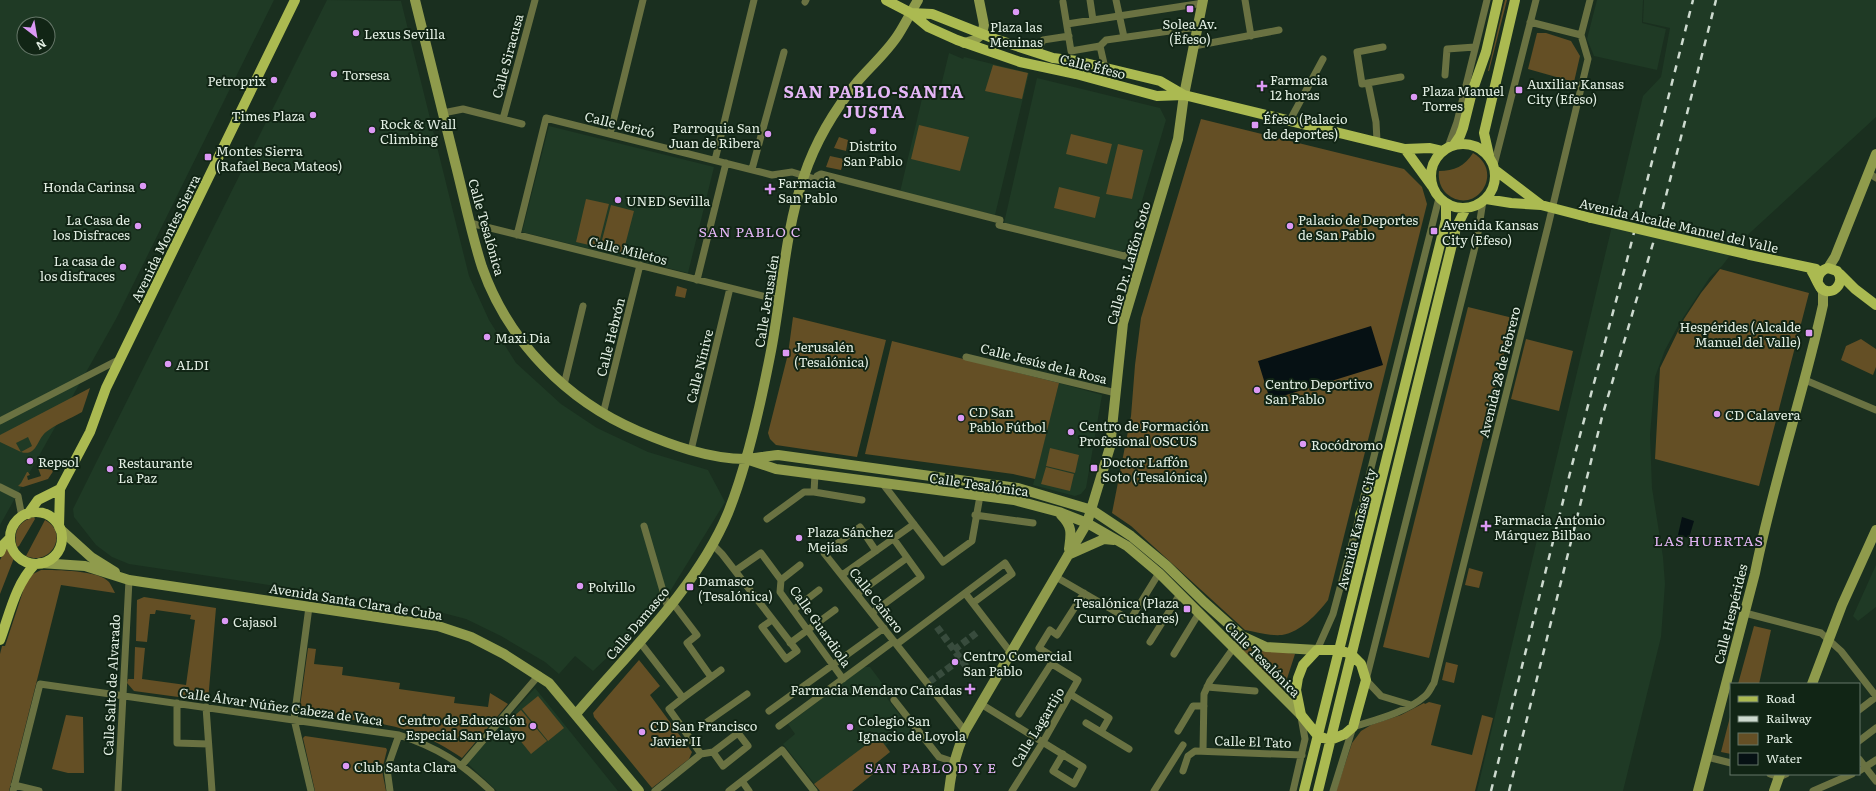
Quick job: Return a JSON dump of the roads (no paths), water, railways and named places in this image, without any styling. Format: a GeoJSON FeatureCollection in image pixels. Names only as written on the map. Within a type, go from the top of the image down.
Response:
{"type":"FeatureCollection","features":[{"type":"Feature","properties":{"kind":"main road","name":"Avenida Montes Sierra"},"geometry":{"type":"LineString","coordinates":[[59,528],[60,489],[90,432],[106,388],[295,0]]}},
{"type":"Feature","properties":{"kind":"main road"},"geometry":{"type":"LineString","coordinates":[[886,0],[911,12]]}},
{"type":"Feature","properties":{"kind":"main road"},"geometry":{"type":"LineString","coordinates":[[1432,186],[1431,175],[1433,164],[1460,136],[1463,128],[1472,92],[1486,52],[1498,0]]}},
{"type":"Feature","properties":{"kind":"main road"},"geometry":{"type":"LineString","coordinates":[[1488,155],[1484,133],[1515,0]]}},
{"type":"Feature","properties":{"kind":"main road","name":"Calle Éfeso"},"geometry":{"type":"LineString","coordinates":[[911,12],[932,14],[982,34],[1053,58],[1077,61],[1160,81],[1184,95],[1289,122],[1377,141],[1405,149],[1448,147]]}},
{"type":"Feature","properties":{"kind":"main road","name":"Calle Éfeso"},"geometry":{"type":"LineString","coordinates":[[911,12],[928,27],[964,43],[1020,62],[1076,74],[1157,96],[1184,95]]}},
{"type":"Feature","properties":{"kind":"main road"},"geometry":{"type":"LineString","coordinates":[[1405,149],[1442,200],[1455,207],[1466,208],[1475,206],[1485,200],[1494,186],[1495,167],[1488,155],[1478,146],[1470,144],[1448,147]]}},
{"type":"Feature","properties":{"kind":"main road","name":"Avenida Alcalde Manuel del Valle"},"geometry":{"type":"LineString","coordinates":[[1495,167],[1541,204]]}},
{"type":"Feature","properties":{"kind":"main road","name":"Avenida Kansas City"},"geometry":{"type":"LineString","coordinates":[[1304,791],[1446,220],[1442,200]]}},
{"type":"Feature","properties":{"kind":"main road","name":"Avenida Alcalde Manuel del Valle"},"geometry":{"type":"LineString","coordinates":[[1485,200],[1541,204],[1591,218],[1811,270],[1832,270]]}},
{"type":"Feature","properties":{"kind":"main road","name":"Avenida Kansas City"},"geometry":{"type":"LineString","coordinates":[[1318,791],[1456,228],[1466,208]]}},
{"type":"Feature","properties":{"kind":"main road"},"geometry":{"type":"LineString","coordinates":[[1811,270],[1819,285],[1827,291],[1836,289],[1855,289]]}},
{"type":"Feature","properties":{"kind":"main road"},"geometry":{"type":"LineString","coordinates":[[1819,285],[1819,275],[1832,270]]}},
{"type":"Feature","properties":{"kind":"main road"},"geometry":{"type":"LineString","coordinates":[[1832,270],[1876,305]]}},
{"type":"Feature","properties":{"kind":"main road"},"geometry":{"type":"LineString","coordinates":[[1832,270],[1841,281],[1836,289]]}},
{"type":"Feature","properties":{"kind":"main road"},"geometry":{"type":"LineString","coordinates":[[1360,515],[1386,460]]}},
{"type":"Feature","properties":{"kind":"main road"},"geometry":{"type":"LineString","coordinates":[[0,552],[3,545],[10,538],[14,524],[25,515],[38,500],[60,489]]}},
{"type":"Feature","properties":{"kind":"main road"},"geometry":{"type":"LineString","coordinates":[[0,640],[19,586],[25,574],[38,564],[52,558],[60,548],[61,535],[55,521],[44,514],[25,515]]}},
{"type":"Feature","properties":{"kind":"main road"},"geometry":{"type":"LineString","coordinates":[[10,538],[14,552],[19,558],[38,564]]}},
{"type":"Feature","properties":{"kind":"main road"},"geometry":{"type":"LineString","coordinates":[[1316,650],[1339,650],[1351,654],[1361,664],[1366,680],[1353,727],[1345,734],[1330,740],[1318,736],[1301,715],[1296,690],[1298,678],[1303,665],[1316,650]]}},
{"type":"Feature","properties":{"kind":"street","name":"Calle Tesalónica"},"geometry":{"type":"LineString","coordinates":[[415,0],[470,223],[482,267],[493,294],[508,321],[525,346],[564,385],[603,414],[648,436],[713,456],[746,458],[778,455],[1018,488],[1092,510],[1131,536],[1166,565],[1242,636],[1266,646],[1316,650]]}},
{"type":"Feature","properties":{"kind":"street","name":"Calle Siracusa"},"geometry":{"type":"LineString","coordinates":[[503,119],[535,0]]}},
{"type":"Feature","properties":{"kind":"street"},"geometry":{"type":"LineString","coordinates":[[610,134],[643,0]]}},
{"type":"Feature","properties":{"kind":"street"},"geometry":{"type":"LineString","coordinates":[[715,160],[754,0]]}},
{"type":"Feature","properties":{"kind":"street","name":"Calle Jerusalén"},"geometry":{"type":"LineString","coordinates":[[712,544],[728,513],[746,458],[764,385],[793,216],[804,176],[833,117],[856,84],[897,36],[918,0]]}},
{"type":"Feature","properties":{"kind":"street"},"geometry":{"type":"LineString","coordinates":[[964,43],[975,40],[982,34],[984,24],[979,0]]}},
{"type":"Feature","properties":{"kind":"street"},"geometry":{"type":"LineString","coordinates":[[1090,0],[1093,20]]}},
{"type":"Feature","properties":{"kind":"street"},"geometry":{"type":"LineString","coordinates":[[1116,0],[1124,38]]}},
{"type":"Feature","properties":{"kind":"street"},"geometry":{"type":"LineString","coordinates":[[1245,0],[1251,36]]}},
{"type":"Feature","properties":{"kind":"street"},"geometry":{"type":"LineString","coordinates":[[1448,147],[1457,122],[1487,0]]}},
{"type":"Feature","properties":{"kind":"street"},"geometry":{"type":"LineString","coordinates":[[1495,167],[1536,0]]}},
{"type":"Feature","properties":{"kind":"street"},"geometry":{"type":"LineString","coordinates":[[1530,22],[1581,35],[1590,0]]}},
{"type":"Feature","properties":{"kind":"street"},"geometry":{"type":"LineString","coordinates":[[1067,24],[1203,1]]}},
{"type":"Feature","properties":{"kind":"street","name":"Calle Dr. Laffón Soto"},"geometry":{"type":"LineString","coordinates":[[949,791],[954,762],[965,731],[1056,577],[1087,523],[1092,510],[1110,447],[1123,323],[1178,139],[1184,95],[1203,1]]}},
{"type":"Feature","properties":{"kind":"street"},"geometry":{"type":"LineString","coordinates":[[1063,2],[1071,51],[1100,46],[1106,40],[1198,27]]}},
{"type":"Feature","properties":{"kind":"street"},"geometry":{"type":"LineString","coordinates":[[1194,46],[1279,30]]}},
{"type":"Feature","properties":{"kind":"street","name":"Avenida 28 de Febrero"},"geometry":{"type":"LineString","coordinates":[[1353,727],[1383,718],[1411,705],[1426,696],[1434,683],[1553,208],[1588,59],[1581,35]]}},
{"type":"Feature","properties":{"kind":"street"},"geometry":{"type":"LineString","coordinates":[[1037,53],[1043,40],[1069,36]]}},
{"type":"Feature","properties":{"kind":"street"},"geometry":{"type":"LineString","coordinates":[[1100,46],[1105,68]]}},
{"type":"Feature","properties":{"kind":"street"},"geometry":{"type":"LineString","coordinates":[[1383,47],[1357,52],[1362,84],[1401,77]]}},
{"type":"Feature","properties":{"kind":"street"},"geometry":{"type":"LineString","coordinates":[[1445,75],[1447,49],[1475,47]]}},
{"type":"Feature","properties":{"kind":"street"},"geometry":{"type":"LineString","coordinates":[[752,169],[784,52]]}},
{"type":"Feature","properties":{"kind":"street"},"geometry":{"type":"LineString","coordinates":[[1289,122],[1323,59]]}},
{"type":"Feature","properties":{"kind":"street"},"geometry":{"type":"LineString","coordinates":[[1368,83],[1376,122],[1377,141]]}},
{"type":"Feature","properties":{"kind":"street"},"geometry":{"type":"LineString","coordinates":[[443,113],[463,109],[522,124]]}},
{"type":"Feature","properties":{"kind":"street","name":"Calle Jericó"},"geometry":{"type":"LineString","coordinates":[[517,235],[546,118],[772,175],[792,172],[816,179],[817,176],[821,174],[1000,220],[999,225],[1124,256],[1134,252],[1143,254]]}},
{"type":"Feature","properties":{"kind":"street"},"geometry":{"type":"LineString","coordinates":[[1832,270],[1835,257],[1872,175],[1876,154]]}},
{"type":"Feature","properties":{"kind":"street"},"geometry":{"type":"LineString","coordinates":[[697,280],[726,163]]}},
{"type":"Feature","properties":{"kind":"street","name":"Avenida Kansas City"},"geometry":{"type":"LineString","coordinates":[[1316,650],[1333,614],[1442,200]]}},
{"type":"Feature","properties":{"kind":"street"},"geometry":{"type":"LineString","coordinates":[[1411,705],[1381,696],[1366,680],[1477,239],[1485,200]]}},
{"type":"Feature","properties":{"kind":"street","name":"Calle Miletos"},"geometry":{"type":"LineString","coordinates":[[470,223],[779,300]]}},
{"type":"Feature","properties":{"kind":"street","name":"Calle Hebrón"},"geometry":{"type":"LineString","coordinates":[[603,414],[640,265]]}},
{"type":"Feature","properties":{"kind":"street","name":"Calle Hespérides"},"geometry":{"type":"LineString","coordinates":[[1698,791],[1745,614],[1762,537],[1806,380],[1823,305],[1823,292],[1819,285]]}},
{"type":"Feature","properties":{"kind":"street","name":"Calle Nínive"},"geometry":{"type":"LineString","coordinates":[[691,450],[730,288]]}},
{"type":"Feature","properties":{"kind":"street","name":"Calle Hespérides"},"geometry":{"type":"LineString","coordinates":[[1823,305],[1836,289]]}},
{"type":"Feature","properties":{"kind":"street"},"geometry":{"type":"LineString","coordinates":[[564,385],[584,306]]}},
{"type":"Feature","properties":{"kind":"street","name":"Calle Jesús de la Rosa"},"geometry":{"type":"LineString","coordinates":[[966,357],[1116,393]]}},
{"type":"Feature","properties":{"kind":"street"},"geometry":{"type":"LineString","coordinates":[[0,421],[120,359]]}},
{"type":"Feature","properties":{"kind":"street"},"geometry":{"type":"LineString","coordinates":[[1806,380],[1876,410]]}},
{"type":"Feature","properties":{"kind":"street","name":"Calle Tesalónica"},"geometry":{"type":"LineString","coordinates":[[746,458],[776,469],[1014,500],[1059,512],[1087,523],[1127,546],[1159,573],[1301,715]]}},
{"type":"Feature","properties":{"kind":"street"},"geometry":{"type":"LineString","coordinates":[[814,492],[815,474]]}},
{"type":"Feature","properties":{"kind":"street"},"geometry":{"type":"LineString","coordinates":[[883,484],[944,562],[972,541],[975,515],[980,496]]}},
{"type":"Feature","properties":{"kind":"street"},"geometry":{"type":"LineString","coordinates":[[0,487],[18,496],[25,515]]}},
{"type":"Feature","properties":{"kind":"street"},"geometry":{"type":"LineString","coordinates":[[767,519],[804,492],[814,492],[862,500]]}},
{"type":"Feature","properties":{"kind":"street"},"geometry":{"type":"LineString","coordinates":[[1059,512],[1069,523],[1071,536],[1068,555]]}},
{"type":"Feature","properties":{"kind":"street"},"geometry":{"type":"LineString","coordinates":[[975,515],[1033,523]]}},
{"type":"Feature","properties":{"kind":"street"},"geometry":{"type":"LineString","coordinates":[[842,575],[914,524]]}},
{"type":"Feature","properties":{"kind":"street"},"geometry":{"type":"LineString","coordinates":[[644,526],[670,605],[697,636],[687,644],[711,677]]}},
{"type":"Feature","properties":{"kind":"street","name":"Calle Cañero"},"geometry":{"type":"LineString","coordinates":[[876,551],[860,527],[824,553],[965,731]]}},
{"type":"Feature","properties":{"kind":"street","name":"Avenida Santa Clara de Cuba"},"geometry":{"type":"LineString","coordinates":[[59,528],[91,557],[129,580]]}},
{"type":"Feature","properties":{"kind":"street"},"geometry":{"type":"LineString","coordinates":[[1812,683],[1842,605],[1876,530]]}},
{"type":"Feature","properties":{"kind":"street"},"geometry":{"type":"LineString","coordinates":[[872,613],[921,577],[893,538]]}},
{"type":"Feature","properties":{"kind":"street"},"geometry":{"type":"LineString","coordinates":[[1068,555],[1104,538],[1116,540]]}},
{"type":"Feature","properties":{"kind":"street"},"geometry":{"type":"LineString","coordinates":[[712,544],[735,571],[797,651],[786,659],[762,627],[772,620]]}},
{"type":"Feature","properties":{"kind":"street","name":"Calle Damasco"},"geometry":{"type":"LineString","coordinates":[[576,714],[670,605],[712,544]]}},
{"type":"Feature","properties":{"kind":"street","name":"Calle Guardiola"},"geometry":{"type":"LineString","coordinates":[[735,571],[761,553],[781,580],[780,592],[843,679]]}},
{"type":"Feature","properties":{"kind":"street"},"geometry":{"type":"LineString","coordinates":[[857,594],[907,558]]}},
{"type":"Feature","properties":{"kind":"street"},"geometry":{"type":"LineString","coordinates":[[779,726],[843,679],[965,594],[1005,563],[1012,574],[973,603]]}},
{"type":"Feature","properties":{"kind":"street","name":"Avenida Santa Clara de Cuba"},"geometry":{"type":"LineString","coordinates":[[38,564],[85,566],[129,580],[438,626],[471,637],[539,675],[553,688],[576,714],[639,791]]}},
{"type":"Feature","properties":{"kind":"street"},"geometry":{"type":"LineString","coordinates":[[781,580],[800,565]]}},
{"type":"Feature","properties":{"kind":"street"},"geometry":{"type":"LineString","coordinates":[[1056,577],[1130,620],[1159,573],[1166,565]]}},
{"type":"Feature","properties":{"kind":"street","name":"Calle Salto de Alvarado"},"geometry":{"type":"LineString","coordinates":[[118,791],[129,580]]}},
{"type":"Feature","properties":{"kind":"street"},"geometry":{"type":"LineString","coordinates":[[793,610],[819,590]]}},
{"type":"Feature","properties":{"kind":"street"},"geometry":{"type":"LineString","coordinates":[[1019,714],[1055,658],[1039,648],[1050,630],[1057,635],[1084,593]]}},
{"type":"Feature","properties":{"kind":"street"},"geometry":{"type":"LineString","coordinates":[[965,594],[1011,653]]}},
{"type":"Feature","properties":{"kind":"street"},"geometry":{"type":"LineString","coordinates":[[1150,642],[1180,594]]}},
{"type":"Feature","properties":{"kind":"street"},"geometry":{"type":"LineString","coordinates":[[309,607],[294,719],[311,791]]}},
{"type":"Feature","properties":{"kind":"street"},"geometry":{"type":"LineString","coordinates":[[790,643],[835,610]]}},
{"type":"Feature","properties":{"kind":"street"},"geometry":{"type":"LineString","coordinates":[[1174,654],[1199,613]]}},
{"type":"Feature","properties":{"kind":"street"},"geometry":{"type":"LineString","coordinates":[[1745,614],[1821,633],[1829,638],[1841,651],[1876,697],[1860,709]]}},
{"type":"Feature","properties":{"kind":"street"},"geometry":{"type":"LineString","coordinates":[[769,711],[884,628]]}},
{"type":"Feature","properties":{"kind":"street","name":"Calle El Tato"},"geometry":{"type":"LineString","coordinates":[[1203,751],[1204,694],[1233,647],[1242,636]]}},
{"type":"Feature","properties":{"kind":"street"},"geometry":{"type":"LineString","coordinates":[[639,641],[683,698]]}},
{"type":"Feature","properties":{"kind":"street","name":"Calle Lagartijo"},"geometry":{"type":"LineString","coordinates":[[1012,791],[1043,742],[1078,680],[1052,664]]}},
{"type":"Feature","properties":{"kind":"street"},"geometry":{"type":"LineString","coordinates":[[702,754],[669,708],[721,670]]}},
{"type":"Feature","properties":{"kind":"street"},"geometry":{"type":"LineString","coordinates":[[462,765],[539,675]]}},
{"type":"Feature","properties":{"kind":"street","name":"Calle Álvar Núñez Cabeza de Vaca"},"geometry":{"type":"LineString","coordinates":[[14,788],[40,684],[399,735],[423,743],[462,765],[491,791]]}},
{"type":"Feature","properties":{"kind":"street"},"geometry":{"type":"LineString","coordinates":[[1207,687],[1255,691]]}},
{"type":"Feature","properties":{"kind":"street"},"geometry":{"type":"LineString","coordinates":[[708,722],[746,694]]}},
{"type":"Feature","properties":{"kind":"street"},"geometry":{"type":"LineString","coordinates":[[1070,694],[1108,718],[1101,732]]}},
{"type":"Feature","properties":{"kind":"street"},"geometry":{"type":"LineString","coordinates":[[894,700],[939,757],[954,762]]}},
{"type":"Feature","properties":{"kind":"street"},"geometry":{"type":"LineString","coordinates":[[177,703],[177,743],[208,744]]}},
{"type":"Feature","properties":{"kind":"street"},"geometry":{"type":"LineString","coordinates":[[981,704],[1063,754],[1084,767],[1074,784],[1053,771],[1063,754]]}},
{"type":"Feature","properties":{"kind":"street"},"geometry":{"type":"LineString","coordinates":[[1178,731],[1194,706],[1204,706]]}},
{"type":"Feature","properties":{"kind":"street"},"geometry":{"type":"LineString","coordinates":[[206,707],[212,791]]}},
{"type":"Feature","properties":{"kind":"street"},"geometry":{"type":"LineString","coordinates":[[1293,791],[1305,739],[1301,715]]}},
{"type":"Feature","properties":{"kind":"street"},"geometry":{"type":"LineString","coordinates":[[1086,723],[1129,749]]}},
{"type":"Feature","properties":{"kind":"street"},"geometry":{"type":"LineString","coordinates":[[1334,791],[1353,727]]}},
{"type":"Feature","properties":{"kind":"street"},"geometry":{"type":"LineString","coordinates":[[1860,740],[1876,728]]}},
{"type":"Feature","properties":{"kind":"street"},"geometry":{"type":"LineString","coordinates":[[654,791],[702,754],[713,752],[738,732],[748,746],[724,766],[713,752]]}},
{"type":"Feature","properties":{"kind":"street"},"geometry":{"type":"LineString","coordinates":[[390,791],[387,770],[399,735]]}},
{"type":"Feature","properties":{"kind":"street"},"geometry":{"type":"LineString","coordinates":[[1154,791],[1182,745]]}},
{"type":"Feature","properties":{"kind":"street"},"geometry":{"type":"LineString","coordinates":[[729,791],[782,750],[814,791]]}},
{"type":"Feature","properties":{"kind":"street","name":"Calle El Tato"},"geometry":{"type":"LineString","coordinates":[[1183,771],[1188,756],[1195,751],[1302,755]]}},
{"type":"Feature","properties":{"kind":"street"},"geometry":{"type":"LineString","coordinates":[[1707,757],[1730,763]]}},
{"type":"Feature","properties":{"kind":"street"},"geometry":{"type":"LineString","coordinates":[[1876,760],[1862,769],[1876,782]]}},
{"type":"Feature","properties":{"kind":"street"},"geometry":{"type":"LineString","coordinates":[[1774,791],[1778,775]]}},
{"type":"Feature","properties":{"kind":"street"},"geometry":{"type":"LineString","coordinates":[[1813,791],[1850,775]]}},
{"type":"Feature","properties":{"kind":"street"},"geometry":{"type":"LineString","coordinates":[[742,781],[749,791]]}},
{"type":"Feature","properties":{"kind":"street"},"geometry":{"type":"LineString","coordinates":[[14,788],[39,791]]}},
{"type":"Feature","properties":{"kind":"water"},"geometry":{"type":"Polygon","coordinates":[[[1371,326],[1383,365],[1270,400],[1258,361],[1371,326]]]}},
{"type":"Feature","properties":{"kind":"water"},"geometry":{"type":"Polygon","coordinates":[[[1682,517],[1694,521],[1689,538],[1678,535],[1682,517]]]}},
{"type":"Feature","properties":{"kind":"tunnel"},"geometry":{"type":"LineString","coordinates":[[937,627],[974,677]]}},
{"type":"Feature","properties":{"kind":"tunnel"},"geometry":{"type":"LineString","coordinates":[[954,650],[979,631]]}},
{"type":"Feature","properties":{"kind":"tunnel"},"geometry":{"type":"LineString","coordinates":[[929,682],[961,659]]}},
{"type":"Feature","properties":{"kind":"railway"},"geometry":{"type":"LineString","coordinates":[[1491,791],[1572,465],[1627,260],[1693,0]]}},
{"type":"Feature","properties":{"kind":"railway"},"geometry":{"type":"LineString","coordinates":[[1509,791],[1602,417],[1659,223],[1716,0]]}},
{"type":"Feature","properties":{"kind":"place","name":"Solea Av. (Ëfeso)"},"geometry":{"type":"Point","coordinates":[1190,9]}},
{"type":"Feature","properties":{"kind":"place","name":"Plaza las Meninas"},"geometry":{"type":"Point","coordinates":[1016,12]}},
{"type":"Feature","properties":{"kind":"place","name":"Lexus Sevilla"},"geometry":{"type":"Point","coordinates":[356,33]}},
{"type":"Feature","properties":{"kind":"place","name":"Torsesa"},"geometry":{"type":"Point","coordinates":[334,74]}},
{"type":"Feature","properties":{"kind":"place","name":"Petroprix"},"geometry":{"type":"Point","coordinates":[274,80]}},
{"type":"Feature","properties":{"kind":"place","name":"Farmacia 12 horas"},"geometry":{"type":"Point","coordinates":[1262,86]}},
{"type":"Feature","properties":{"kind":"place","name":"Auxiliar Kansas City (Efeso)"},"geometry":{"type":"Point","coordinates":[1519,90]}},
{"type":"Feature","properties":{"kind":"place","name":"Plaza Manuel Torres"},"geometry":{"type":"Point","coordinates":[1414,97]}},
{"type":"Feature","properties":{"kind":"place","name":"Times Plaza"},"geometry":{"type":"Point","coordinates":[313,115]}},
{"type":"Feature","properties":{"kind":"place","name":"Éfeso (Palacio de deportes)"},"geometry":{"type":"Point","coordinates":[1255,125]}},
{"type":"Feature","properties":{"kind":"place","name":"Rock & Wall Climbing"},"geometry":{"type":"Point","coordinates":[372,130]}},
{"type":"Feature","properties":{"kind":"place","name":"Distrito San Pablo"},"geometry":{"type":"Point","coordinates":[873,131]}},
{"type":"Feature","properties":{"kind":"place","name":"Parroquia San Juan de Ribera"},"geometry":{"type":"Point","coordinates":[768,134]}},
{"type":"Feature","properties":{"kind":"place","name":"Montes Sierra (Rafael Beca Mateos)"},"geometry":{"type":"Point","coordinates":[208,157]}},
{"type":"Feature","properties":{"kind":"place","name":"Honda Carinsa"},"geometry":{"type":"Point","coordinates":[143,186]}},
{"type":"Feature","properties":{"kind":"place","name":"Farmacia San Pablo"},"geometry":{"type":"Point","coordinates":[770,189]}},
{"type":"Feature","properties":{"kind":"place","name":"UNED Sevilla"},"geometry":{"type":"Point","coordinates":[618,200]}},
{"type":"Feature","properties":{"kind":"place","name":"La Casa de los Disfraces"},"geometry":{"type":"Point","coordinates":[138,226]}},
{"type":"Feature","properties":{"kind":"place","name":"Palacio de Deportes de San Pablo"},"geometry":{"type":"Point","coordinates":[1290,226]}},
{"type":"Feature","properties":{"kind":"place","name":"Avenida Kansas City (Efeso)"},"geometry":{"type":"Point","coordinates":[1434,231]}},
{"type":"Feature","properties":{"kind":"place","name":"La casa de los disfraces"},"geometry":{"type":"Point","coordinates":[123,267]}},
{"type":"Feature","properties":{"kind":"place","name":"Hespérides (Alcalde Manuel del Valle)"},"geometry":{"type":"Point","coordinates":[1809,333]}},
{"type":"Feature","properties":{"kind":"place","name":"Maxi Dia"},"geometry":{"type":"Point","coordinates":[487,337]}},
{"type":"Feature","properties":{"kind":"place","name":"Jerusalén (Tesalónica)"},"geometry":{"type":"Point","coordinates":[786,353]}},
{"type":"Feature","properties":{"kind":"place","name":"ALDI"},"geometry":{"type":"Point","coordinates":[168,364]}},
{"type":"Feature","properties":{"kind":"place","name":"Centro Deportivo San Pablo"},"geometry":{"type":"Point","coordinates":[1257,390]}},
{"type":"Feature","properties":{"kind":"place","name":"CD Calavera"},"geometry":{"type":"Point","coordinates":[1717,414]}},
{"type":"Feature","properties":{"kind":"place","name":"CD San Pablo Fútbol"},"geometry":{"type":"Point","coordinates":[961,418]}},
{"type":"Feature","properties":{"kind":"place","name":"Centro de Formación Profesional OSCUS"},"geometry":{"type":"Point","coordinates":[1071,432]}},
{"type":"Feature","properties":{"kind":"place","name":"Rocódromo"},"geometry":{"type":"Point","coordinates":[1303,444]}},
{"type":"Feature","properties":{"kind":"place","name":"Repsol"},"geometry":{"type":"Point","coordinates":[30,461]}},
{"type":"Feature","properties":{"kind":"place","name":"Doctor Laffón Soto (Tesalónica)"},"geometry":{"type":"Point","coordinates":[1094,468]}},
{"type":"Feature","properties":{"kind":"place","name":"Restaurante La Paz"},"geometry":{"type":"Point","coordinates":[110,469]}},
{"type":"Feature","properties":{"kind":"place","name":"Farmacia Antonio Márquez Bilbao"},"geometry":{"type":"Point","coordinates":[1486,526]}},
{"type":"Feature","properties":{"kind":"place","name":"Plaza Sánchez Mejías"},"geometry":{"type":"Point","coordinates":[799,538]}},
{"type":"Feature","properties":{"kind":"place","name":"Polvillo"},"geometry":{"type":"Point","coordinates":[580,586]}},
{"type":"Feature","properties":{"kind":"place","name":"Damasco (Tesalónica)"},"geometry":{"type":"Point","coordinates":[690,587]}},
{"type":"Feature","properties":{"kind":"place","name":"Tesalónica (Plaza Curro Cuchares)"},"geometry":{"type":"Point","coordinates":[1187,609]}},
{"type":"Feature","properties":{"kind":"place","name":"Cajasol"},"geometry":{"type":"Point","coordinates":[225,621]}},
{"type":"Feature","properties":{"kind":"place","name":"Centro Comercial San Pablo"},"geometry":{"type":"Point","coordinates":[955,662]}},
{"type":"Feature","properties":{"kind":"place","name":"Farmacia Mendaro Cañadas"},"geometry":{"type":"Point","coordinates":[970,689]}},
{"type":"Feature","properties":{"kind":"place","name":"Centro de Educación Especial San Pelayo"},"geometry":{"type":"Point","coordinates":[533,726]}},
{"type":"Feature","properties":{"kind":"place","name":"Colegio San Ignacio de Loyola"},"geometry":{"type":"Point","coordinates":[850,727]}},
{"type":"Feature","properties":{"kind":"place","name":"CD San Francisco Javier II"},"geometry":{"type":"Point","coordinates":[642,732]}},
{"type":"Feature","properties":{"kind":"place","name":"Club Santa Clara"},"geometry":{"type":"Point","coordinates":[346,766]}},
{"type":"Feature","properties":{"kind":"district","name":"SAN PABLO-SANTA JUSTA"},"geometry":{"type":"Point","coordinates":[874,100]}},
{"type":"Feature","properties":{"kind":"district","name":"SAN PABLO C"},"geometry":{"type":"Point","coordinates":[750,231]}},
{"type":"Feature","properties":{"kind":"district","name":"LAS HUERTAS"},"geometry":{"type":"Point","coordinates":[1709,540]}},
{"type":"Feature","properties":{"kind":"district","name":"SAN PABLO D Y E"},"geometry":{"type":"Point","coordinates":[931,767]}}]}
